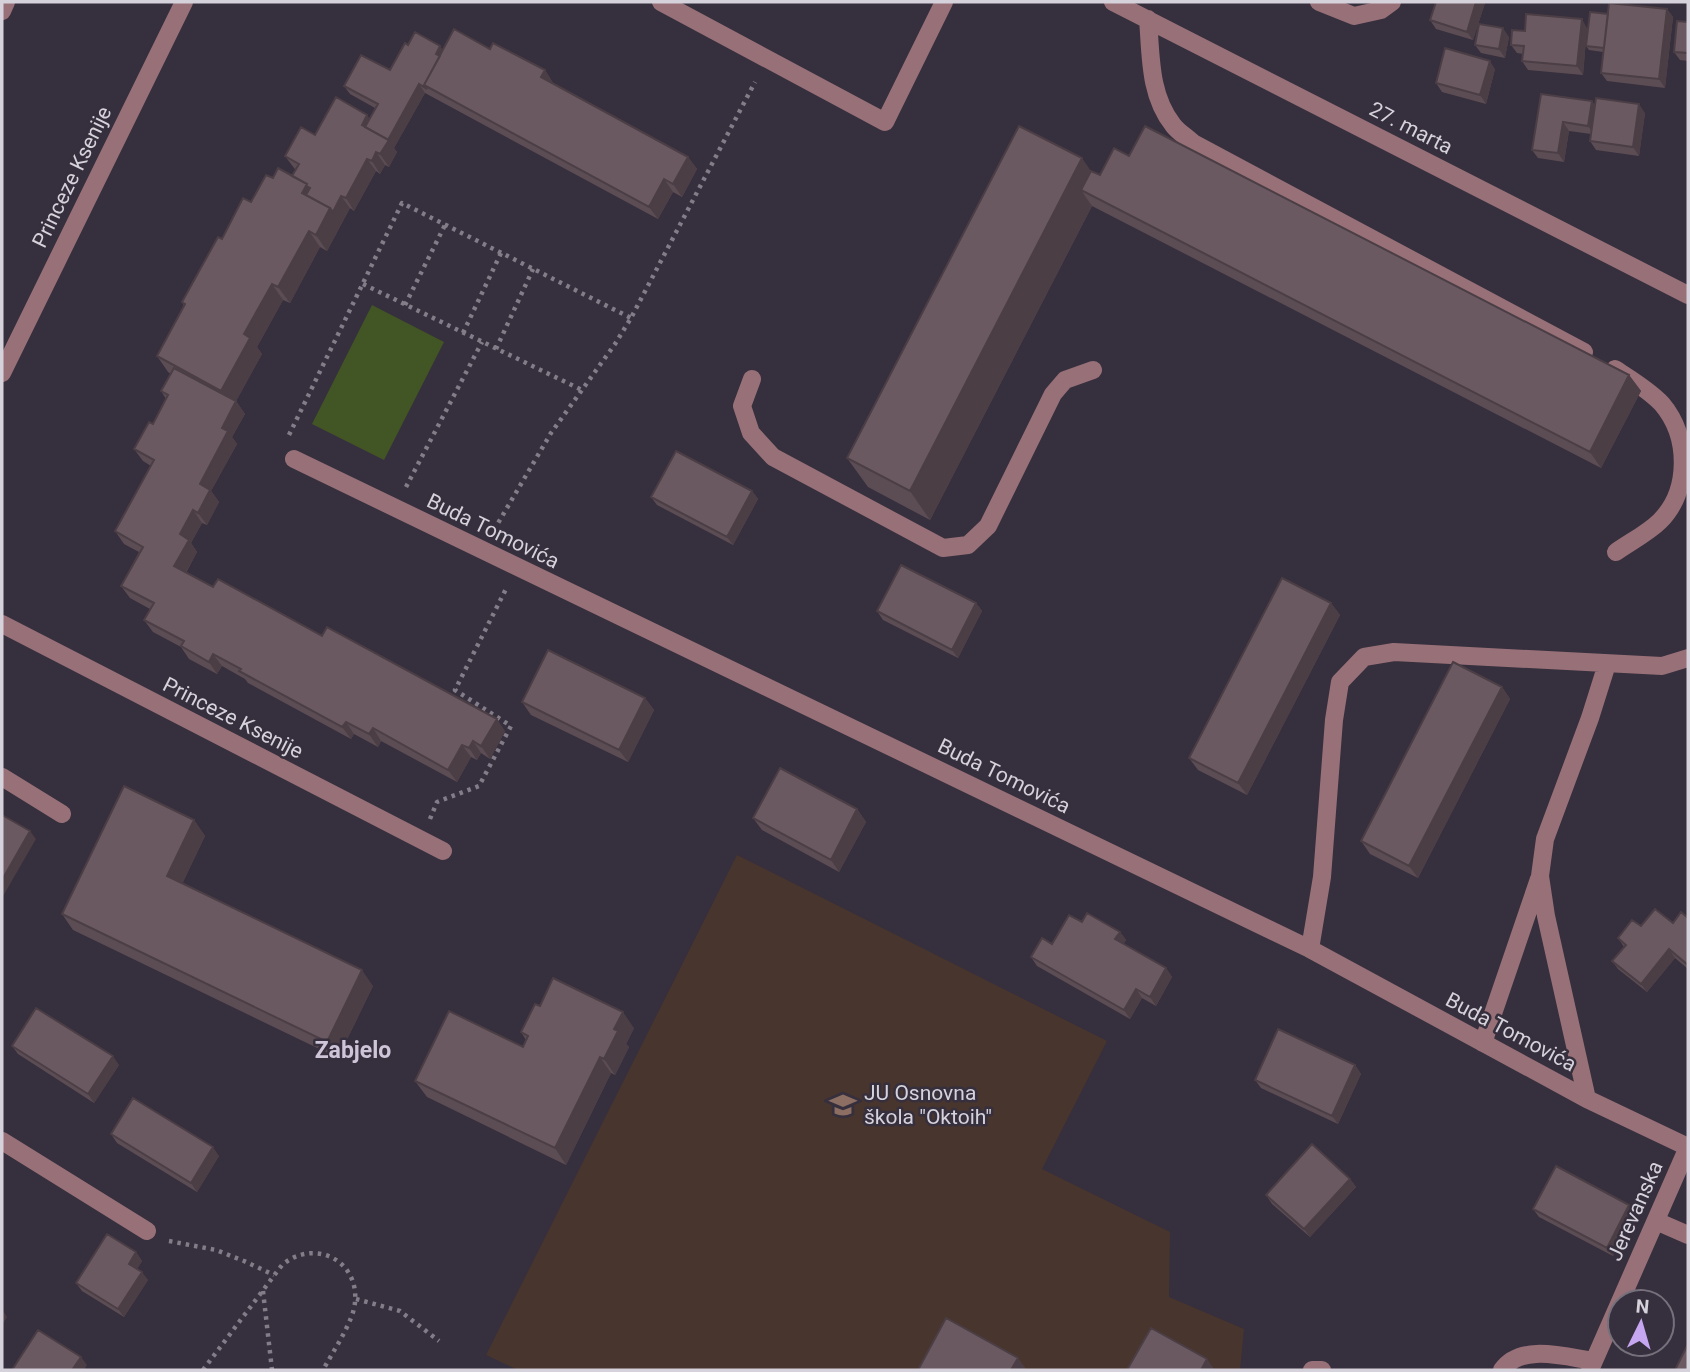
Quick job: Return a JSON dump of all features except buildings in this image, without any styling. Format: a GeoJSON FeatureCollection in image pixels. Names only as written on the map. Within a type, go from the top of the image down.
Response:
{"type":"FeatureCollection","features":[{"type":"Feature","properties":{"kind":"street"},"geometry":{"type":"LineString","coordinates":[[2,11],[6,2]]}},
{"type":"Feature","properties":{"kind":"street"},"geometry":{"type":"LineString","coordinates":[[661,2],[885,122],[944,2]]}},
{"type":"Feature","properties":{"kind":"street","name":"27. marta"},"geometry":{"type":"LineString","coordinates":[[1112,2],[1688,295]]}},
{"type":"Feature","properties":{"kind":"street"},"geometry":{"type":"LineString","coordinates":[[1319,2],[1354,16],[1381,9],[1392,2]]}},
{"type":"Feature","properties":{"kind":"street","name":"Princeze Ksenije"},"geometry":{"type":"LineString","coordinates":[[2,373],[176,4]]}},
{"type":"Feature","properties":{"kind":"street"},"geometry":{"type":"LineString","coordinates":[[1148,19],[1153,81],[1160,106],[1173,126],[1193,143],[1613,368],[1662,404],[1674,422],[1681,440],[1683,483],[1674,505],[1660,522],[1616,552]]}},
{"type":"Feature","properties":{"kind":"street"},"geometry":{"type":"LineString","coordinates":[[752,379],[741,406],[751,433],[774,457],[943,548],[968,545],[988,526],[1053,394],[1065,380],[1093,370]]}},
{"type":"Feature","properties":{"kind":"street","name":"Buda Tomovića"},"geometry":{"type":"LineString","coordinates":[[294,459],[1310,948],[1587,1099],[1688,1147]]}},
{"type":"Feature","properties":{"kind":"street","name":"Princeze Ksenije"},"geometry":{"type":"LineString","coordinates":[[2,624],[443,851]]}},
{"type":"Feature","properties":{"kind":"street"},"geometry":{"type":"LineString","coordinates":[[1310,948],[1322,877],[1334,720],[1340,682],[1364,657],[1394,652],[1662,666],[1688,658]]}},
{"type":"Feature","properties":{"kind":"street"},"geometry":{"type":"LineString","coordinates":[[1483,1043],[1540,876],[1545,839],[1607,664]]}},
{"type":"Feature","properties":{"kind":"street"},"geometry":{"type":"LineString","coordinates":[[2,776],[62,814]]}},
{"type":"Feature","properties":{"kind":"street"},"geometry":{"type":"LineString","coordinates":[[1540,876],[1546,916],[1587,1099]]}},
{"type":"Feature","properties":{"kind":"street"},"geometry":{"type":"LineString","coordinates":[[2,1142],[147,1231]]}},
{"type":"Feature","properties":{"kind":"street","name":"Jerevanska"},"geometry":{"type":"LineString","coordinates":[[1592,1366],[1688,1147]]}},
{"type":"Feature","properties":{"kind":"street"},"geometry":{"type":"LineString","coordinates":[[1656,1221],[1688,1235]]}},
{"type":"Feature","properties":{"kind":"street"},"geometry":{"type":"LineString","coordinates":[[1502,1370],[1520,1356],[1542,1354],[1592,1366]]}},
{"type":"Feature","properties":{"kind":"street"},"geometry":{"type":"LineString","coordinates":[[1312,1370],[1322,1370]]}},
{"type":"Feature","properties":{"kind":"path"},"geometry":{"type":"LineString","coordinates":[[482,550],[551,433],[631,318],[766,59]]}},
{"type":"Feature","properties":{"kind":"path"},"geometry":{"type":"LineString","coordinates":[[294,459],[281,452],[402,203],[631,318]]}},
{"type":"Feature","properties":{"kind":"path"},"geometry":{"type":"LineString","coordinates":[[405,304],[445,225]]}},
{"type":"Feature","properties":{"kind":"path"},"geometry":{"type":"LineString","coordinates":[[463,333],[501,253]]}},
{"type":"Feature","properties":{"kind":"path"},"geometry":{"type":"LineString","coordinates":[[496,349],[533,269]]}},
{"type":"Feature","properties":{"kind":"path"},"geometry":{"type":"LineString","coordinates":[[363,284],[582,390]]}},
{"type":"Feature","properties":{"kind":"path"},"geometry":{"type":"LineString","coordinates":[[395,509],[482,342]]}},
{"type":"Feature","properties":{"kind":"path"},"geometry":{"type":"LineString","coordinates":[[422,841],[437,802],[479,786],[511,726],[455,690],[517,567]]}},
{"type":"Feature","properties":{"kind":"path"},"geometry":{"type":"LineString","coordinates":[[147,1231],[177,1244],[216,1250],[274,1275]]}},
{"type":"Feature","properties":{"kind":"path"},"geometry":{"type":"LineString","coordinates":[[203,1370],[282,1265],[292,1256],[313,1252],[327,1255],[342,1263],[354,1279],[356,1299],[354,1312],[323,1370]]}},
{"type":"Feature","properties":{"kind":"path"},"geometry":{"type":"LineString","coordinates":[[263,1290],[272,1370]]}},
{"type":"Feature","properties":{"kind":"path"},"geometry":{"type":"LineString","coordinates":[[356,1299],[400,1311],[439,1341]]}},
{"type":"Feature","properties":{"kind":"shaded area","name":"JU Osnovna škola \"Oktoih\""},"geometry":{"type":"Polygon","coordinates":[[[737,855],[1107,1041],[1042,1169],[1170,1232],[1169,1297],[1244,1329],[1240,1370],[518,1370],[486,1355],[737,855]]]}},
{"type":"Feature","properties":{"kind":"green space"},"geometry":{"type":"Polygon","coordinates":[[[372,305],[444,342],[384,460],[312,424],[372,305]]]}},
{"type":"Feature","properties":{"kind":"place","name":"JU Osnovna škola \"Oktoih\""},"geometry":{"type":"Point","coordinates":[843,1105]}},
{"type":"Feature","properties":{"kind":"district","name":"Zabjelo"},"geometry":{"type":"Point","coordinates":[353,1050]}}]}
